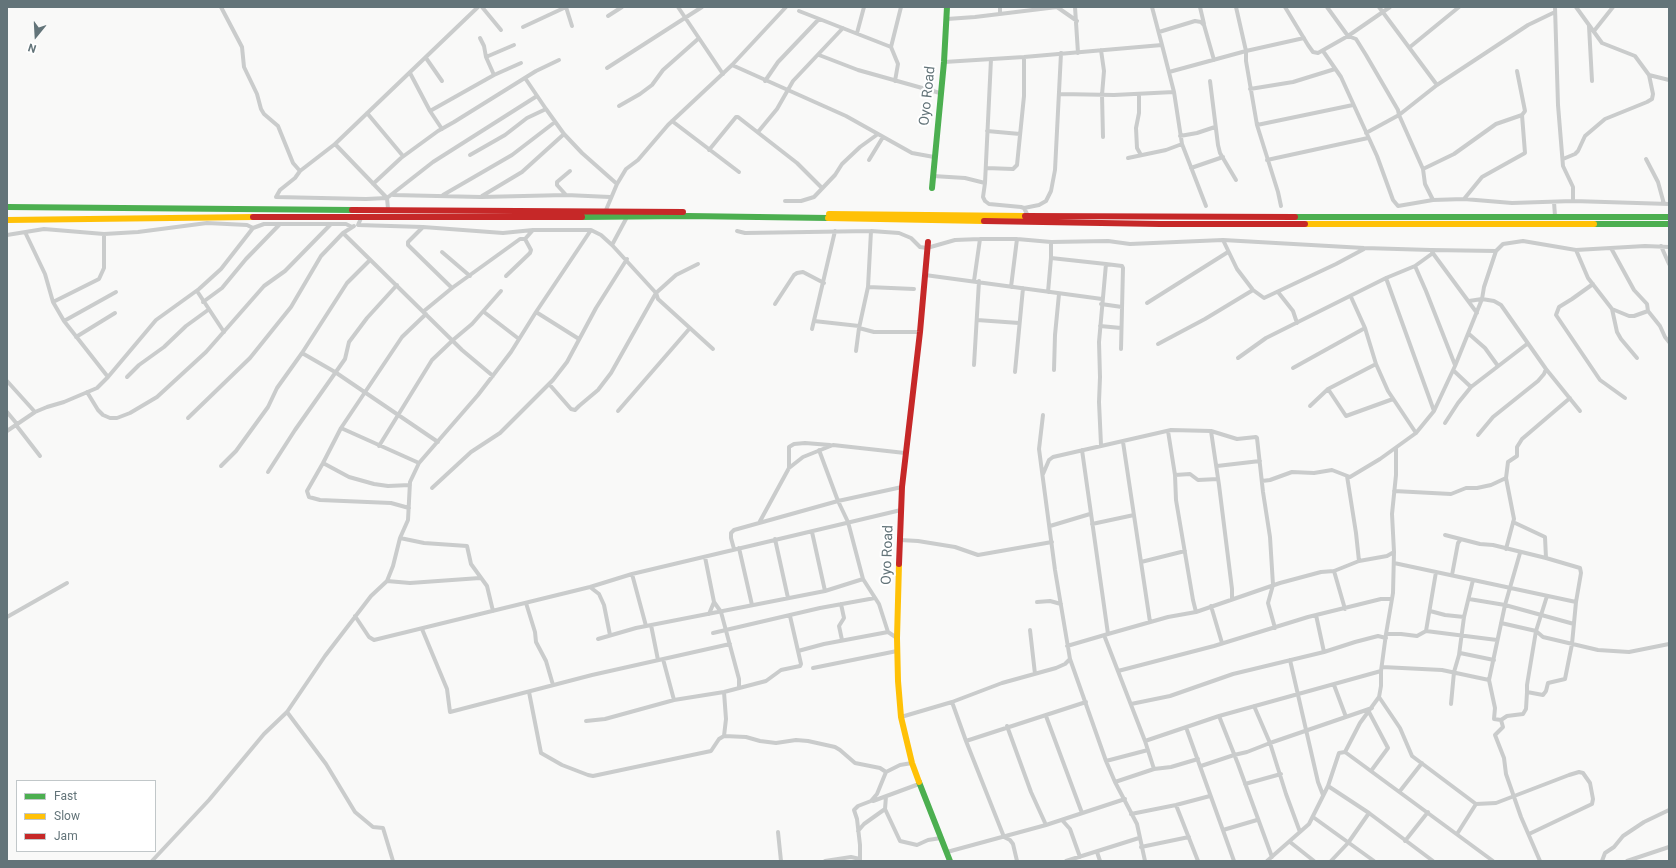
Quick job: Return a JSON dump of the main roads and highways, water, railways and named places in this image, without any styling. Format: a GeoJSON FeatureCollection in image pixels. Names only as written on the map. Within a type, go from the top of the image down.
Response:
{"type":"FeatureCollection","features":[{"type":"Feature","properties":{"kind":"main road","name":"Oyo Road"},"geometry":{"type":"LineString","coordinates":[[932,188],[944,62],[947,7]]}},
{"type":"Feature","properties":{"kind":"main road"},"geometry":{"type":"LineString","coordinates":[[7,207],[606,210],[688,214],[1160,224],[1669,224]]}},
{"type":"Feature","properties":{"kind":"main road"},"geometry":{"type":"LineString","coordinates":[[7,220],[362,216],[481,218],[627,217],[688,214],[1303,218],[1555,216],[1669,217]]}},
{"type":"Feature","properties":{"kind":"main road","name":"Oyo Road"},"geometry":{"type":"LineString","coordinates":[[928,245],[920,332],[902,487],[897,638],[898,681],[901,717],[912,763],[929,811],[950,861]]}}]}
